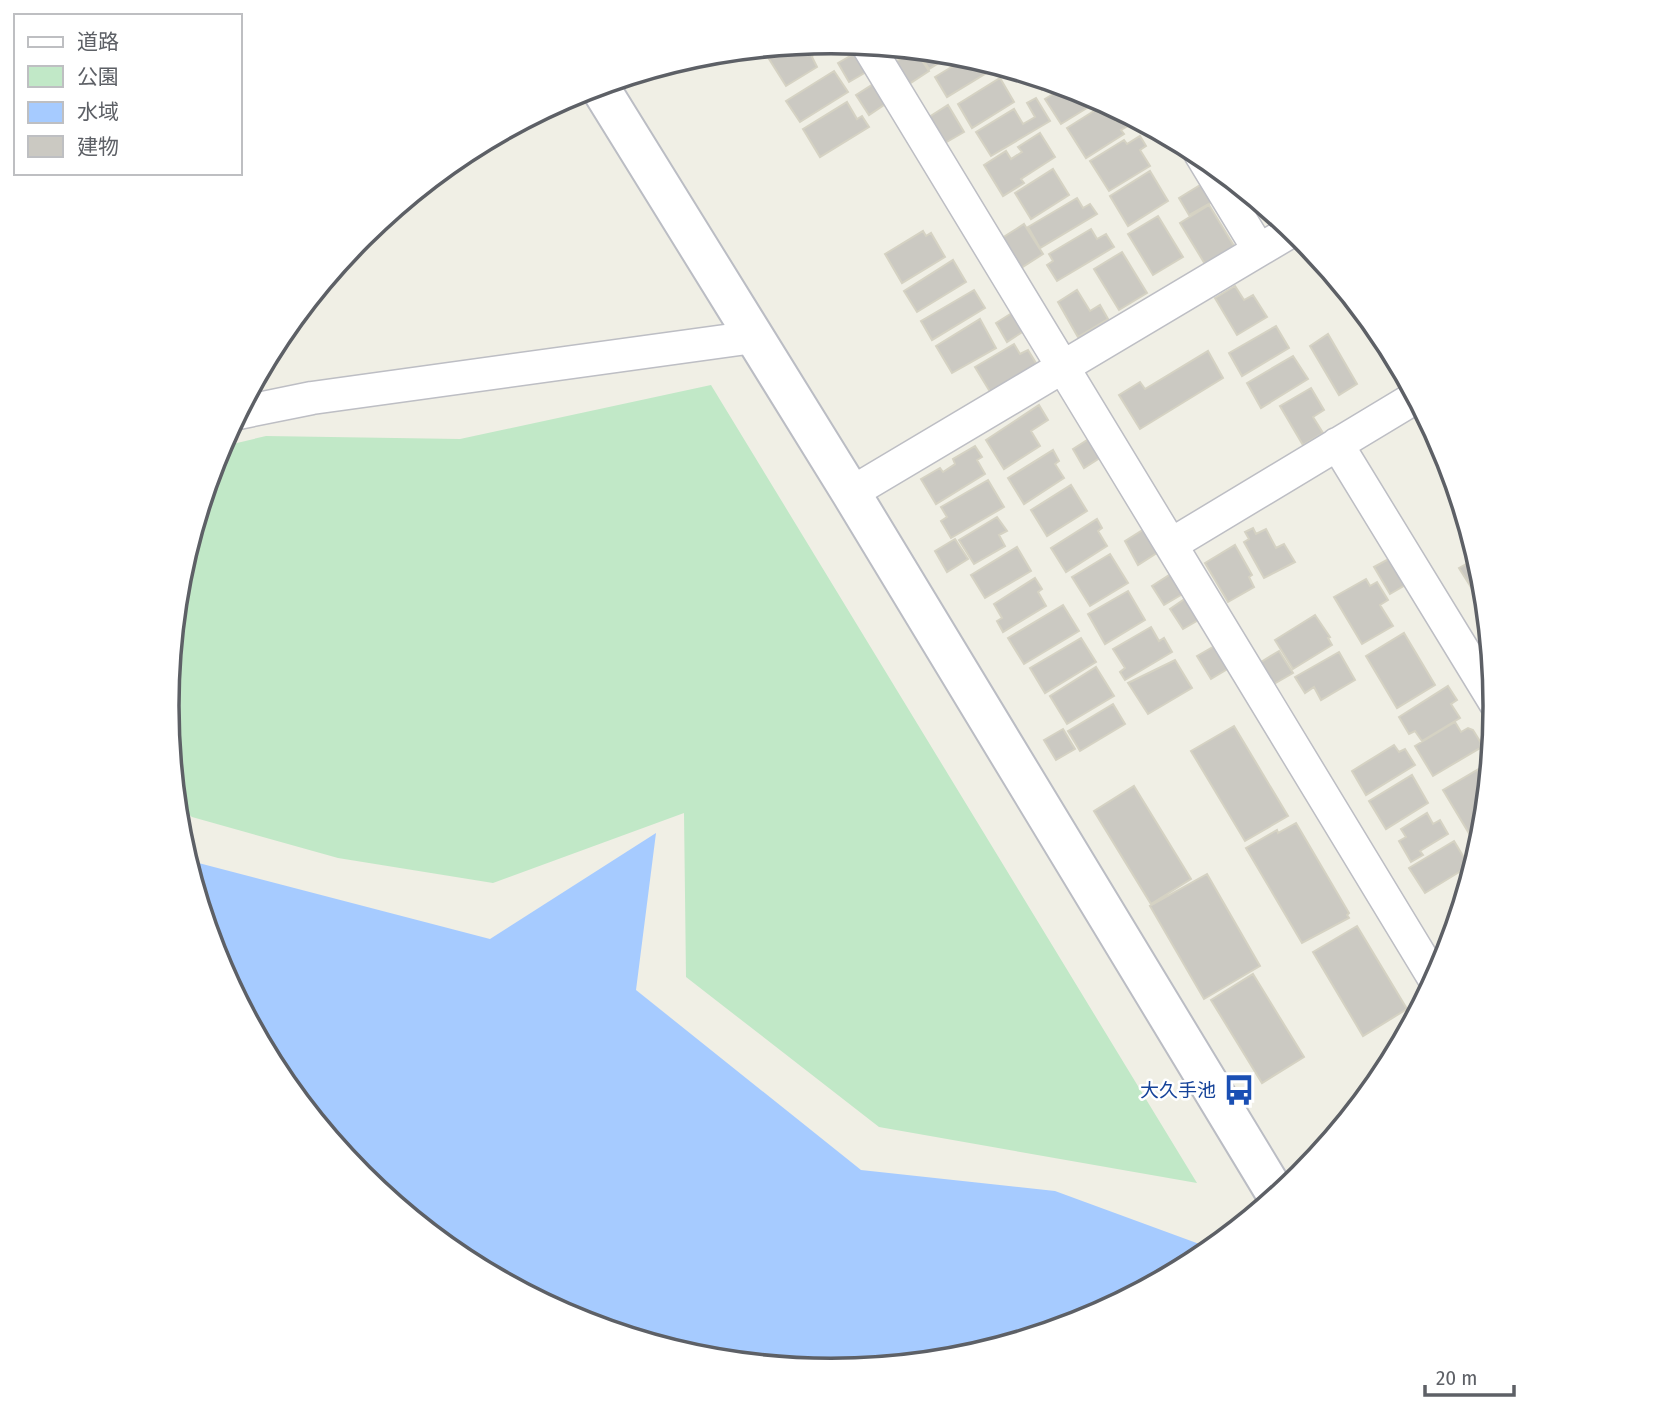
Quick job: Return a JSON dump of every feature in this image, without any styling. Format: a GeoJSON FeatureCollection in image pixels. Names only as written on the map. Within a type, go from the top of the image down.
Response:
{"type":"FeatureCollection","features":[{"type":"Feature","properties":{"kind":"street"},"geometry":{"type":"LineString","coordinates":[[875,56],[1428,968]]}},
{"type":"Feature","properties":{"kind":"street"},"geometry":{"type":"LineString","coordinates":[[605,95],[1277,1183]]}},
{"type":"Feature","properties":{"kind":"street"},"geometry":{"type":"LineString","coordinates":[[1216,180],[1259,250]]}},
{"type":"Feature","properties":{"kind":"street"},"geometry":{"type":"LineString","coordinates":[[851,493],[1283,236]]}},
{"type":"Feature","properties":{"kind":"street"},"geometry":{"type":"LineString","coordinates":[[251,411],[312,398],[754,337]]}},
{"type":"Feature","properties":{"kind":"street"},"geometry":{"type":"LineString","coordinates":[[1172,544],[1408,402]]}},
{"type":"Feature","properties":{"kind":"street"},"geometry":{"type":"LineString","coordinates":[[1337,444],[1483,683]]}},
{"type":"Feature","properties":{"kind":"green space"},"geometry":{"type":"Polygon","coordinates":[[[711,385],[1197,1183],[879,1127],[686,977],[684,813],[493,883],[338,858],[189,814],[179,706],[185,621],[201,538],[235,443],[266,436],[460,439],[711,385]]]}},
{"type":"Feature","properties":{"kind":"water"},"geometry":{"type":"Polygon","coordinates":[[[656,833],[636,990],[861,1170],[1055,1191],[1200,1244],[1158,1271],[1081,1309],[1000,1337],[917,1353],[832,1359],[746,1353],[663,1337],[582,1309],[505,1271],[469,1249],[401,1197],[341,1137],[289,1069],[247,995],[214,916],[198,863],[490,939],[656,833]]]}},
{"type":"Feature","properties":{"kind":"building"},"geometry":{"type":"Polygon","coordinates":[[[813,55],[817,67],[786,86],[768,58],[813,55]]]}},
{"type":"Feature","properties":{"kind":"building"},"geometry":{"type":"Polygon","coordinates":[[[852,55],[859,55],[868,71],[849,82],[838,63],[852,55]]]}},
{"type":"Feature","properties":{"kind":"building"},"geometry":{"type":"Polygon","coordinates":[[[901,58],[922,61],[929,71],[909,84],[895,62],[901,58]]]}},
{"type":"Feature","properties":{"kind":"building"},"geometry":{"type":"Polygon","coordinates":[[[924,61],[938,63],[929,69],[924,61]]]}},
{"type":"Feature","properties":{"kind":"building"},"geometry":{"type":"Polygon","coordinates":[[[953,66],[986,73],[947,97],[935,77],[953,66]]]}},
{"type":"Feature","properties":{"kind":"building"},"geometry":{"type":"Polygon","coordinates":[[[834,71],[848,92],[800,122],[786,101],[834,71]]]}},
{"type":"Feature","properties":{"kind":"building"},"geometry":{"type":"Polygon","coordinates":[[[1000,78],[1014,102],[972,128],[958,104],[1000,78]]]}},
{"type":"Feature","properties":{"kind":"building"},"geometry":{"type":"Polygon","coordinates":[[[875,83],[887,103],[869,115],[856,95],[875,83]]]}},
{"type":"Feature","properties":{"kind":"building"},"geometry":{"type":"Polygon","coordinates":[[[1054,94],[1088,107],[1061,124],[1045,99],[1054,94]]]}},
{"type":"Feature","properties":{"kind":"building"},"geometry":{"type":"Polygon","coordinates":[[[1036,98],[1050,121],[991,156],[976,132],[1014,109],[1023,124],[1035,117],[1027,103],[1036,98]]]}},
{"type":"Feature","properties":{"kind":"building"},"geometry":{"type":"Polygon","coordinates":[[[847,102],[857,119],[862,116],[869,127],[820,157],[803,129],[847,102]]]}},
{"type":"Feature","properties":{"kind":"building"},"geometry":{"type":"Polygon","coordinates":[[[948,105],[964,132],[945,143],[929,117],[948,105]]]}},
{"type":"Feature","properties":{"kind":"building"},"geometry":{"type":"Polygon","coordinates":[[[1095,110],[1128,126],[1121,130],[1124,134],[1086,158],[1067,128],[1095,110]]]}},
{"type":"Feature","properties":{"kind":"building"},"geometry":{"type":"Polygon","coordinates":[[[1040,133],[1055,157],[1021,179],[1024,183],[1003,196],[984,165],[1006,151],[1011,159],[1022,152],[1018,147],[1040,133]]]}},
{"type":"Feature","properties":{"kind":"building"},"geometry":{"type":"Polygon","coordinates":[[[1140,136],[1146,146],[1140,150],[1150,166],[1109,191],[1090,161],[1124,140],[1127,144],[1140,136]]]}},
{"type":"Feature","properties":{"kind":"building"},"geometry":{"type":"Polygon","coordinates":[[[1053,169],[1069,195],[1031,219],[1015,193],[1053,169]]]}},
{"type":"Feature","properties":{"kind":"building"},"geometry":{"type":"Polygon","coordinates":[[[1150,171],[1168,201],[1128,226],[1110,196],[1150,171]]]}},
{"type":"Feature","properties":{"kind":"building"},"geometry":{"type":"Polygon","coordinates":[[[1202,184],[1212,202],[1189,215],[1179,198],[1202,184]]]}},
{"type":"Feature","properties":{"kind":"building"},"geometry":{"type":"Polygon","coordinates":[[[1077,198],[1083,208],[1090,204],[1097,214],[1040,248],[1028,227],[1077,198]]]}},
{"type":"Feature","properties":{"kind":"building"},"geometry":{"type":"Polygon","coordinates":[[[1209,205],[1234,246],[1205,264],[1180,223],[1209,205]]]}},
{"type":"Feature","properties":{"kind":"building"},"geometry":{"type":"Polygon","coordinates":[[[1158,216],[1183,257],[1153,275],[1128,234],[1158,216]]]}},
{"type":"Feature","properties":{"kind":"building"},"geometry":{"type":"Polygon","coordinates":[[[1024,224],[1043,254],[1021,268],[1002,238],[1024,224]]]}},
{"type":"Feature","properties":{"kind":"building"},"geometry":{"type":"Polygon","coordinates":[[[1091,229],[1097,239],[1106,234],[1114,247],[1057,281],[1047,265],[1053,261],[1049,254],[1091,229]]]}},
{"type":"Feature","properties":{"kind":"building"},"geometry":{"type":"Polygon","coordinates":[[[923,231],[926,236],[931,233],[945,257],[902,283],[885,254],[923,231]]]}},
{"type":"Feature","properties":{"kind":"building"},"geometry":{"type":"Polygon","coordinates":[[[1122,252],[1147,293],[1119,310],[1094,269],[1122,252]]]}},
{"type":"Feature","properties":{"kind":"building"},"geometry":{"type":"Polygon","coordinates":[[[953,260],[966,282],[917,312],[904,291],[953,260]]]}},
{"type":"Feature","properties":{"kind":"building"},"geometry":{"type":"Polygon","coordinates":[[[1235,286],[1244,300],[1253,295],[1267,317],[1237,335],[1215,298],[1235,286]]]}},
{"type":"Feature","properties":{"kind":"building"},"geometry":{"type":"Polygon","coordinates":[[[974,290],[985,308],[932,340],[921,321],[974,290]]]}},
{"type":"Feature","properties":{"kind":"building"},"geometry":{"type":"Polygon","coordinates":[[[1077,290],[1090,311],[1100,305],[1108,319],[1078,337],[1058,302],[1077,290]]]}},
{"type":"Feature","properties":{"kind":"building"},"geometry":{"type":"Polygon","coordinates":[[[1015,311],[1027,329],[1007,342],[996,323],[1015,311]]]}},
{"type":"Feature","properties":{"kind":"building"},"geometry":{"type":"Polygon","coordinates":[[[980,319],[996,348],[952,373],[936,346],[980,319]]]}},
{"type":"Feature","properties":{"kind":"building"},"geometry":{"type":"Polygon","coordinates":[[[1276,326],[1289,348],[1242,376],[1229,353],[1276,326]]]}},
{"type":"Feature","properties":{"kind":"building"},"geometry":{"type":"Polygon","coordinates":[[[1328,334],[1357,384],[1339,395],[1310,346],[1328,334]]]}},
{"type":"Feature","properties":{"kind":"building"},"geometry":{"type":"Polygon","coordinates":[[[1014,344],[1020,354],[1028,350],[1039,368],[992,395],[975,367],[1014,344]]]}},
{"type":"Feature","properties":{"kind":"building"},"geometry":{"type":"Polygon","coordinates":[[[1208,351],[1223,378],[1140,429],[1119,395],[1140,382],[1145,389],[1208,351]]]}},
{"type":"Feature","properties":{"kind":"building"},"geometry":{"type":"Polygon","coordinates":[[[1293,356],[1308,379],[1261,408],[1247,383],[1293,356]]]}},
{"type":"Feature","properties":{"kind":"building"},"geometry":{"type":"Polygon","coordinates":[[[1311,388],[1324,410],[1313,417],[1323,433],[1303,445],[1280,406],[1311,388]]]}},
{"type":"Feature","properties":{"kind":"building"},"geometry":{"type":"Polygon","coordinates":[[[1039,405],[1048,420],[1031,431],[1040,446],[1004,469],[986,440],[1039,405]]]}},
{"type":"Feature","properties":{"kind":"building"},"geometry":{"type":"Polygon","coordinates":[[[1092,437],[1103,456],[1084,468],[1073,449],[1092,437]]]}},
{"type":"Feature","properties":{"kind":"building"},"geometry":{"type":"Polygon","coordinates":[[[975,446],[982,457],[977,460],[985,474],[936,504],[921,479],[940,468],[943,472],[955,464],[953,459],[975,446]]]}},
{"type":"Feature","properties":{"kind":"building"},"geometry":{"type":"Polygon","coordinates":[[[1053,450],[1059,461],[1055,464],[1064,478],[1024,504],[1008,478],[1053,450]]]}},
{"type":"Feature","properties":{"kind":"building"},"geometry":{"type":"Polygon","coordinates":[[[988,480],[1004,507],[951,538],[941,521],[947,517],[941,507],[988,480]]]}},
{"type":"Feature","properties":{"kind":"building"},"geometry":{"type":"Polygon","coordinates":[[[1071,485],[1087,511],[1047,536],[1031,510],[1071,485]]]}},
{"type":"Feature","properties":{"kind":"building"},"geometry":{"type":"Polygon","coordinates":[[[997,517],[1007,531],[999,535],[1005,546],[974,564],[959,540],[997,517]]]}},
{"type":"Feature","properties":{"kind":"building"},"geometry":{"type":"Polygon","coordinates":[[[1097,519],[1102,528],[1098,531],[1107,546],[1066,572],[1051,548],[1097,519]]]}},
{"type":"Feature","properties":{"kind":"building"},"geometry":{"type":"Polygon","coordinates":[[[1146,528],[1160,551],[1138,565],[1125,541],[1146,528]]]}},
{"type":"Feature","properties":{"kind":"building"},"geometry":{"type":"Polygon","coordinates":[[[1253,528],[1256,534],[1266,529],[1276,548],[1284,544],[1295,562],[1264,578],[1244,542],[1249,539],[1245,532],[1253,528]]]}},
{"type":"Feature","properties":{"kind":"building"},"geometry":{"type":"Polygon","coordinates":[[[955,539],[968,559],[947,572],[935,551],[955,539]]]}},
{"type":"Feature","properties":{"kind":"building"},"geometry":{"type":"Polygon","coordinates":[[[1235,545],[1252,575],[1249,577],[1254,587],[1228,602],[1205,563],[1235,545]]]}},
{"type":"Feature","properties":{"kind":"building"},"geometry":{"type":"Polygon","coordinates":[[[1017,547],[1031,571],[985,598],[971,575],[1017,547]]]}},
{"type":"Feature","properties":{"kind":"building"},"geometry":{"type":"Polygon","coordinates":[[[1110,554],[1128,583],[1090,606],[1072,577],[1110,554]]]}},
{"type":"Feature","properties":{"kind":"building"},"geometry":{"type":"Polygon","coordinates":[[[1394,556],[1409,583],[1390,594],[1374,567],[1394,556]]]}},
{"type":"Feature","properties":{"kind":"building"},"geometry":{"type":"Polygon","coordinates":[[[1468,563],[1473,590],[1459,568],[1468,563]]]}},
{"type":"Feature","properties":{"kind":"building"},"geometry":{"type":"Polygon","coordinates":[[[1174,572],[1186,592],[1164,605],[1152,586],[1174,572]]]}},
{"type":"Feature","properties":{"kind":"building"},"geometry":{"type":"Polygon","coordinates":[[[1035,578],[1042,589],[1038,592],[1046,606],[1003,632],[997,621],[1002,618],[994,604],[1035,578]]]}},
{"type":"Feature","properties":{"kind":"building"},"geometry":{"type":"Polygon","coordinates":[[[1366,579],[1370,586],[1377,582],[1388,600],[1380,605],[1393,626],[1362,644],[1334,597],[1366,579]]]}},
{"type":"Feature","properties":{"kind":"building"},"geometry":{"type":"Polygon","coordinates":[[[1128,591],[1145,620],[1105,644],[1088,614],[1128,591]]]}},
{"type":"Feature","properties":{"kind":"building"},"geometry":{"type":"Polygon","coordinates":[[[1189,596],[1202,618],[1183,629],[1170,609],[1189,596]]]}},
{"type":"Feature","properties":{"kind":"building"},"geometry":{"type":"Polygon","coordinates":[[[1063,605],[1079,631],[1024,664],[1008,638],[1063,605]]]}},
{"type":"Feature","properties":{"kind":"building"},"geometry":{"type":"Polygon","coordinates":[[[1315,615],[1330,637],[1328,638],[1332,645],[1293,669],[1275,640],[1315,615]]]}},
{"type":"Feature","properties":{"kind":"building"},"geometry":{"type":"Polygon","coordinates":[[[1151,627],[1159,641],[1164,638],[1172,652],[1125,680],[1120,672],[1125,668],[1113,649],[1151,627]]]}},
{"type":"Feature","properties":{"kind":"building"},"geometry":{"type":"Polygon","coordinates":[[[1404,633],[1435,685],[1397,708],[1366,656],[1404,633]]]}},
{"type":"Feature","properties":{"kind":"building"},"geometry":{"type":"Polygon","coordinates":[[[1081,638],[1096,662],[1045,693],[1030,668],[1081,638]]]}},
{"type":"Feature","properties":{"kind":"building"},"geometry":{"type":"Polygon","coordinates":[[[1218,644],[1231,667],[1211,679],[1197,656],[1218,644]]]}},
{"type":"Feature","properties":{"kind":"building"},"geometry":{"type":"Polygon","coordinates":[[[1279,651],[1293,673],[1274,684],[1261,662],[1279,651]]]}},
{"type":"Feature","properties":{"kind":"building"},"geometry":{"type":"Polygon","coordinates":[[[1339,652],[1355,680],[1321,700],[1314,687],[1305,693],[1295,677],[1339,652]]]}},
{"type":"Feature","properties":{"kind":"building"},"geometry":{"type":"Polygon","coordinates":[[[1175,660],[1192,688],[1148,714],[1128,683],[1175,660]]]}},
{"type":"Feature","properties":{"kind":"building"},"geometry":{"type":"Polygon","coordinates":[[[1096,667],[1114,696],[1067,724],[1050,696],[1096,667]]]}},
{"type":"Feature","properties":{"kind":"building"},"geometry":{"type":"Polygon","coordinates":[[[1448,686],[1457,700],[1451,704],[1460,718],[1422,741],[1415,731],[1409,734],[1399,717],[1448,686]]]}},
{"type":"Feature","properties":{"kind":"building"},"geometry":{"type":"Polygon","coordinates":[[[1113,704],[1125,724],[1080,751],[1068,731],[1113,704]]]}},
{"type":"Feature","properties":{"kind":"building"},"geometry":{"type":"Polygon","coordinates":[[[1455,722],[1461,732],[1468,728],[1473,730],[1481,743],[1480,748],[1433,776],[1415,746],[1455,722]]]}},
{"type":"Feature","properties":{"kind":"building"},"geometry":{"type":"Polygon","coordinates":[[[1234,726],[1288,816],[1245,841],[1191,751],[1234,726]]]}},
{"type":"Feature","properties":{"kind":"building"},"geometry":{"type":"Polygon","coordinates":[[[1063,729],[1075,749],[1056,760],[1044,740],[1063,729]]]}},
{"type":"Feature","properties":{"kind":"building"},"geometry":{"type":"Polygon","coordinates":[[[1394,745],[1399,752],[1405,749],[1415,765],[1366,795],[1352,771],[1394,745]]]}},
{"type":"Feature","properties":{"kind":"building"},"geometry":{"type":"Polygon","coordinates":[[[1480,768],[1471,836],[1443,790],[1480,768]]]}},
{"type":"Feature","properties":{"kind":"building"},"geometry":{"type":"Polygon","coordinates":[[[1412,775],[1428,803],[1386,829],[1369,801],[1412,775]]]}},
{"type":"Feature","properties":{"kind":"building"},"geometry":{"type":"Polygon","coordinates":[[[1134,786],[1191,879],[1151,904],[1094,811],[1134,786]]]}},
{"type":"Feature","properties":{"kind":"building"},"geometry":{"type":"Polygon","coordinates":[[[1427,813],[1433,824],[1440,820],[1448,834],[1420,851],[1423,855],[1411,862],[1399,841],[1406,837],[1401,829],[1427,813]]]}},
{"type":"Feature","properties":{"kind":"building"},"geometry":{"type":"Polygon","coordinates":[[[1296,823],[1349,913],[1349,918],[1302,943],[1246,848],[1277,830],[1278,833],[1296,823]]]}},
{"type":"Feature","properties":{"kind":"building"},"geometry":{"type":"Polygon","coordinates":[[[1454,841],[1465,860],[1463,870],[1425,893],[1409,868],[1454,841]]]}},
{"type":"Feature","properties":{"kind":"building"},"geometry":{"type":"Polygon","coordinates":[[[1207,874],[1260,966],[1204,999],[1150,906],[1207,874]]]}},
{"type":"Feature","properties":{"kind":"building"},"geometry":{"type":"Polygon","coordinates":[[[1357,926],[1407,1009],[1363,1036],[1313,952],[1357,926]]]}},
{"type":"Feature","properties":{"kind":"building"},"geometry":{"type":"Polygon","coordinates":[[[1253,974],[1304,1057],[1262,1083],[1211,1000],[1253,974]]]}},
{"type":"Feature","properties":{"kind":"place","name":"大久手池"},"geometry":{"type":"Point","coordinates":[1239,1090]}}]}
